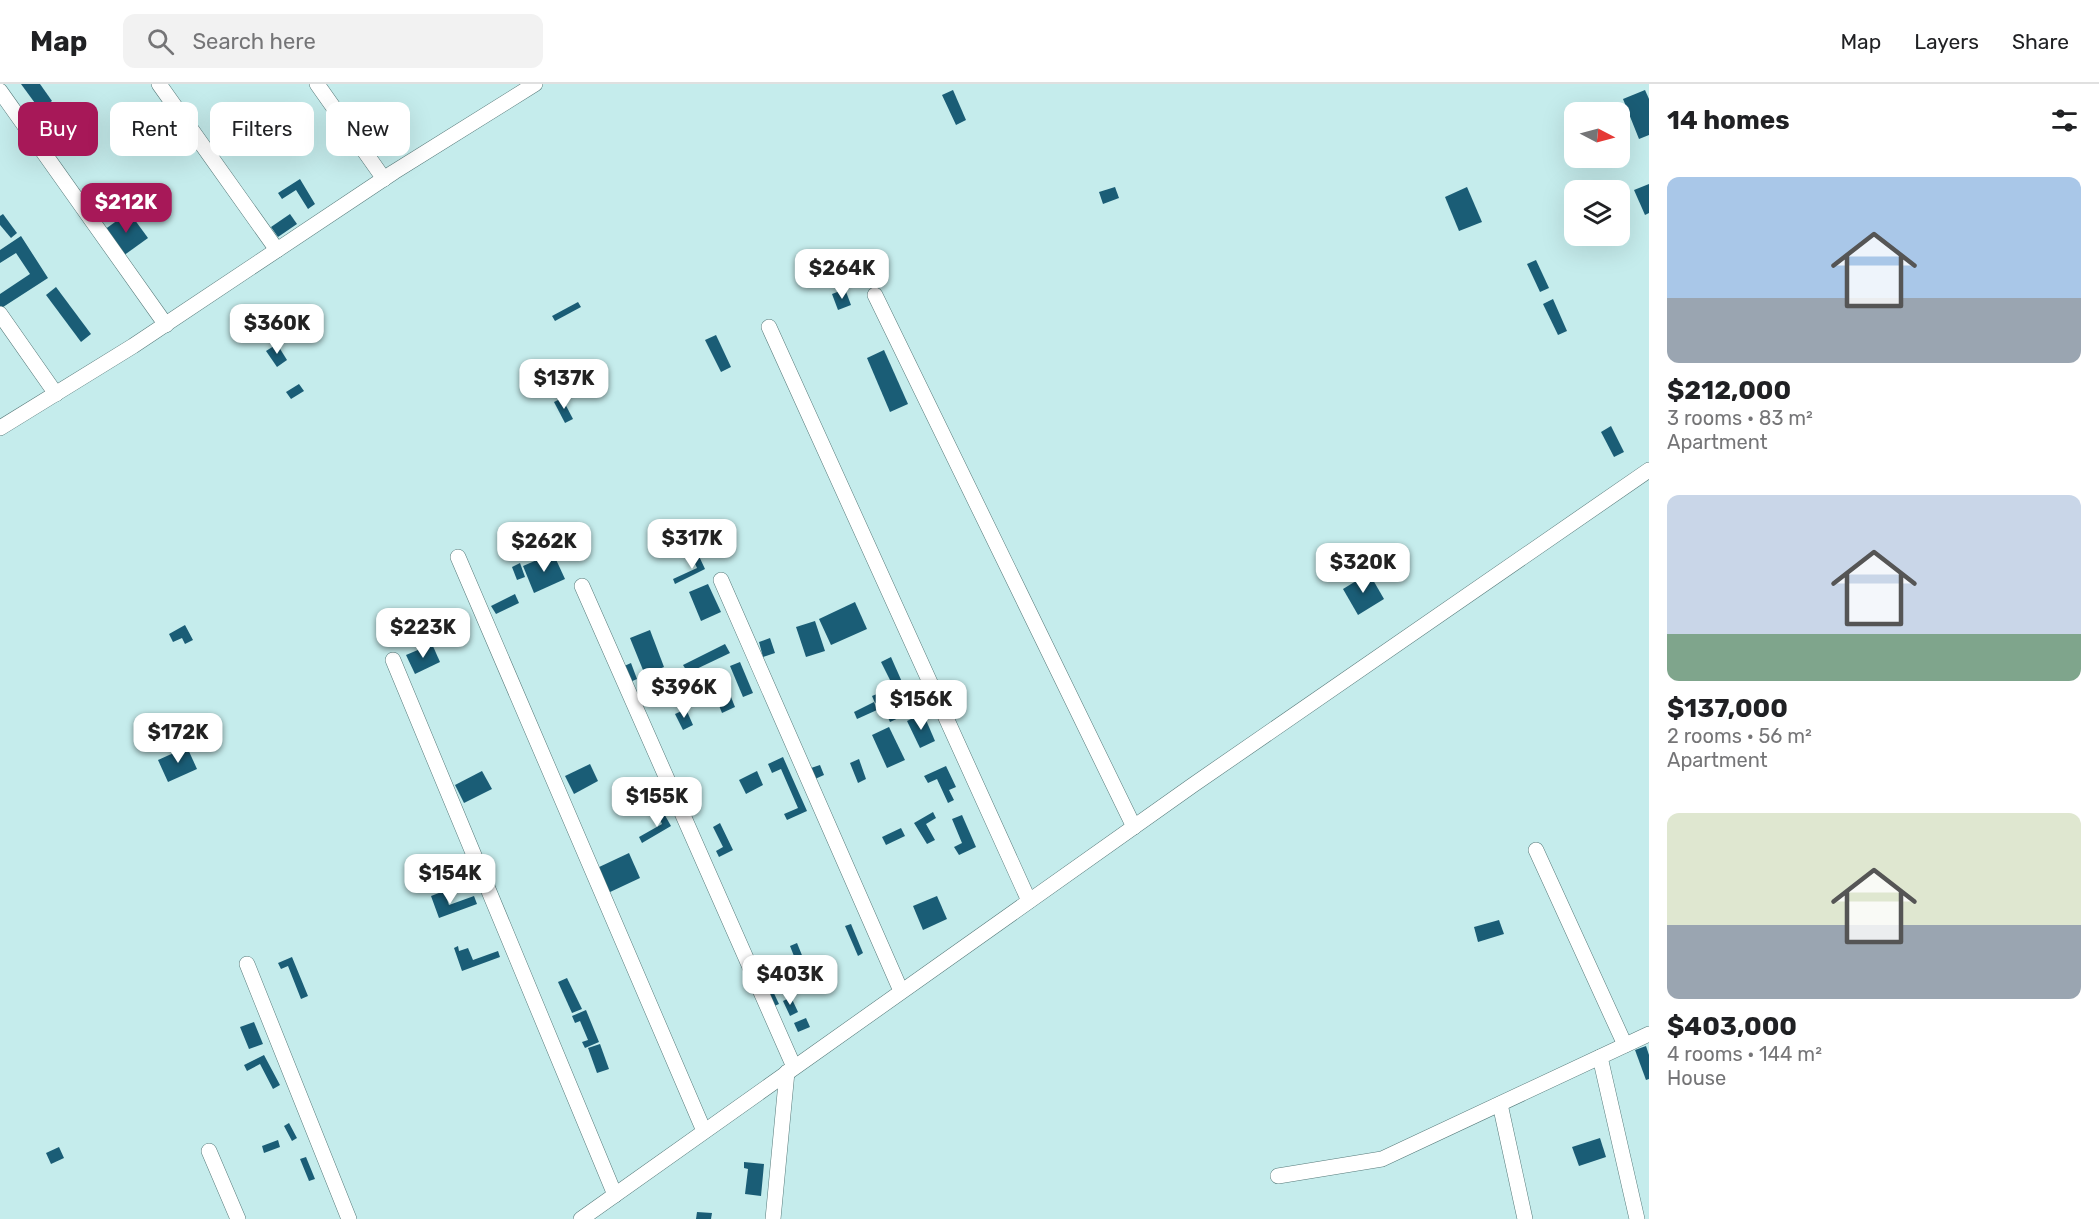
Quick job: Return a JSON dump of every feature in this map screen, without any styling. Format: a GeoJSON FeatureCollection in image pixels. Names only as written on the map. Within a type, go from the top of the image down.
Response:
{"type":"FeatureCollection","features":[{"type":"Feature","properties":{"kind":"street"},"geometry":{"type":"LineString","coordinates":[[159,84],[277,250]]}},
{"type":"Feature","properties":{"kind":"street"},"geometry":{"type":"LineString","coordinates":[[317,84],[384,178]]}},
{"type":"Feature","properties":{"kind":"street"},"geometry":{"type":"LineString","coordinates":[[0,428],[166,325],[384,178],[535,84]]}},
{"type":"Feature","properties":{"kind":"street"},"geometry":{"type":"LineString","coordinates":[[0,91],[166,325]]}},
{"type":"Feature","properties":{"kind":"street"},"geometry":{"type":"LineString","coordinates":[[875,295],[1134,827]]}},
{"type":"Feature","properties":{"kind":"street"},"geometry":{"type":"LineString","coordinates":[[0,314],[56,394]]}},
{"type":"Feature","properties":{"kind":"street"},"geometry":{"type":"LineString","coordinates":[[769,327],[1029,901]]}},
{"type":"Feature","properties":{"kind":"street"},"geometry":{"type":"LineString","coordinates":[[581,1219],[1134,827],[1649,470]]}},
{"type":"Feature","properties":{"kind":"street"},"geometry":{"type":"LineString","coordinates":[[458,557],[704,1131]]}},
{"type":"Feature","properties":{"kind":"street"},"geometry":{"type":"LineString","coordinates":[[721,580],[902,990]]}},
{"type":"Feature","properties":{"kind":"street"},"geometry":{"type":"LineString","coordinates":[[582,586],[791,1070],[773,1219]]}},
{"type":"Feature","properties":{"kind":"street"},"geometry":{"type":"LineString","coordinates":[[393,660],[615,1195]]}},
{"type":"Feature","properties":{"kind":"street"},"geometry":{"type":"LineString","coordinates":[[1536,850],[1625,1045]]}},
{"type":"Feature","properties":{"kind":"street"},"geometry":{"type":"LineString","coordinates":[[247,964],[349,1219]]}},
{"type":"Feature","properties":{"kind":"street"},"geometry":{"type":"LineString","coordinates":[[1278,1176],[1382,1159],[1649,1034]]}},
{"type":"Feature","properties":{"kind":"street"},"geometry":{"type":"LineString","coordinates":[[1600,1057],[1637,1219]]}},
{"type":"Feature","properties":{"kind":"street"},"geometry":{"type":"LineString","coordinates":[[1500,1104],[1525,1219]]}},
{"type":"Feature","properties":{"kind":"street"},"geometry":{"type":"LineString","coordinates":[[209,1151],[238,1219]]}},
{"type":"Feature","properties":{"kind":"building"},"geometry":{"type":"Polygon","coordinates":[[[21,84],[40,84],[52,101],[34,102],[21,84]]]}},
{"type":"Feature","properties":{"kind":"building"},"geometry":{"type":"Polygon","coordinates":[[[953,90],[966,120],[956,125],[942,95],[953,90]]]}},
{"type":"Feature","properties":{"kind":"building"},"geometry":{"type":"Polygon","coordinates":[[[1645,90],[1649,99],[1649,135],[1639,139],[1630,116],[1630,102],[1624,102],[1623,99],[1645,90]]]}},
{"type":"Feature","properties":{"kind":"building"},"geometry":{"type":"Polygon","coordinates":[[[300,179],[315,204],[308,209],[296,190],[282,199],[278,193],[300,179]]]}},
{"type":"Feature","properties":{"kind":"building"},"geometry":{"type":"Polygon","coordinates":[[[1649,184],[1649,213],[1645,215],[1634,190],[1649,184]]]}},
{"type":"Feature","properties":{"kind":"building"},"geometry":{"type":"Polygon","coordinates":[[[1115,187],[1119,198],[1103,204],[1099,192],[1115,187]]]}},
{"type":"Feature","properties":{"kind":"building"},"geometry":{"type":"Polygon","coordinates":[[[1467,187],[1482,222],[1459,231],[1445,197],[1467,187]]]}},
{"type":"Feature","properties":{"kind":"building"},"geometry":{"type":"Polygon","coordinates":[[[129,212],[148,238],[123,256],[104,230],[129,212]]]}},
{"type":"Feature","properties":{"kind":"building"},"geometry":{"type":"Polygon","coordinates":[[[3,214],[17,233],[11,238],[0,225],[0,216],[3,214]]]}},
{"type":"Feature","properties":{"kind":"building"},"geometry":{"type":"Polygon","coordinates":[[[290,214],[297,224],[278,237],[271,227],[290,214]]]}},
{"type":"Feature","properties":{"kind":"building"},"geometry":{"type":"Polygon","coordinates":[[[21,236],[48,278],[0,309],[0,294],[30,274],[16,253],[0,263],[0,250],[21,236]]]}},
{"type":"Feature","properties":{"kind":"building"},"geometry":{"type":"Polygon","coordinates":[[[1536,260],[1549,288],[1540,292],[1527,264],[1536,260]]]}},
{"type":"Feature","properties":{"kind":"building"},"geometry":{"type":"Polygon","coordinates":[[[56,287],[91,334],[81,342],[46,295],[56,287]]]}},
{"type":"Feature","properties":{"kind":"building"},"geometry":{"type":"Polygon","coordinates":[[[845,289],[851,305],[838,310],[832,294],[845,289]]]}},
{"type":"Feature","properties":{"kind":"building"},"geometry":{"type":"Polygon","coordinates":[[[1553,299],[1567,331],[1558,335],[1543,304],[1553,299]]]}},
{"type":"Feature","properties":{"kind":"building"},"geometry":{"type":"Polygon","coordinates":[[[578,302],[581,307],[555,321],[552,316],[578,302]]]}},
{"type":"Feature","properties":{"kind":"building"},"geometry":{"type":"Polygon","coordinates":[[[716,335],[731,367],[721,372],[705,340],[716,335]]]}},
{"type":"Feature","properties":{"kind":"building"},"geometry":{"type":"Polygon","coordinates":[[[277,344],[287,360],[277,367],[266,351],[277,344]]]}},
{"type":"Feature","properties":{"kind":"building"},"geometry":{"type":"Polygon","coordinates":[[[884,350],[908,404],[890,412],[867,358],[884,350]]]}},
{"type":"Feature","properties":{"kind":"building"},"geometry":{"type":"Polygon","coordinates":[[[299,384],[304,391],[291,399],[286,392],[299,384]]]}},
{"type":"Feature","properties":{"kind":"building"},"geometry":{"type":"Polygon","coordinates":[[[562,398],[573,419],[565,423],[554,402],[562,398]]]}},
{"type":"Feature","properties":{"kind":"building"},"geometry":{"type":"Polygon","coordinates":[[[1611,426],[1624,452],[1614,457],[1601,432],[1611,426]]]}},
{"type":"Feature","properties":{"kind":"building"},"geometry":{"type":"Polygon","coordinates":[[[553,553],[565,579],[534,593],[523,566],[553,553]]]}},
{"type":"Feature","properties":{"kind":"building"},"geometry":{"type":"Polygon","coordinates":[[[698,554],[705,569],[675,584],[673,579],[697,568],[692,557],[698,554]]]}},
{"type":"Feature","properties":{"kind":"building"},"geometry":{"type":"Polygon","coordinates":[[[520,563],[525,577],[517,580],[512,567],[520,563]]]}},
{"type":"Feature","properties":{"kind":"building"},"geometry":{"type":"Polygon","coordinates":[[[1369,573],[1384,599],[1358,615],[1343,589],[1369,573]]]}},
{"type":"Feature","properties":{"kind":"building"},"geometry":{"type":"Polygon","coordinates":[[[708,584],[721,612],[701,621],[689,592],[708,584]]]}},
{"type":"Feature","properties":{"kind":"building"},"geometry":{"type":"Polygon","coordinates":[[[515,594],[519,603],[496,614],[491,606],[515,594]]]}},
{"type":"Feature","properties":{"kind":"building"},"geometry":{"type":"Polygon","coordinates":[[[855,602],[867,629],[831,645],[819,619],[855,602]]]}},
{"type":"Feature","properties":{"kind":"building"},"geometry":{"type":"Polygon","coordinates":[[[815,621],[825,651],[806,657],[796,627],[815,621]]]}},
{"type":"Feature","properties":{"kind":"building"},"geometry":{"type":"Polygon","coordinates":[[[185,625],[193,640],[185,644],[182,638],[173,642],[169,634],[185,625]]]}},
{"type":"Feature","properties":{"kind":"building"},"geometry":{"type":"Polygon","coordinates":[[[650,630],[664,667],[645,675],[630,638],[650,630]]]}},
{"type":"Feature","properties":{"kind":"building"},"geometry":{"type":"Polygon","coordinates":[[[770,638],[775,653],[763,657],[759,642],[770,638]]]}},
{"type":"Feature","properties":{"kind":"building"},"geometry":{"type":"Polygon","coordinates":[[[432,644],[440,662],[415,674],[406,655],[432,644]]]}},
{"type":"Feature","properties":{"kind":"building"},"geometry":{"type":"Polygon","coordinates":[[[725,644],[730,653],[688,673],[683,665],[725,644]]]}},
{"type":"Feature","properties":{"kind":"building"},"geometry":{"type":"Polygon","coordinates":[[[891,657],[902,682],[893,686],[881,662],[891,657]]]}},
{"type":"Feature","properties":{"kind":"building"},"geometry":{"type":"Polygon","coordinates":[[[740,662],[753,693],[743,697],[730,666],[740,662]]]}},
{"type":"Feature","properties":{"kind":"building"},"geometry":{"type":"Polygon","coordinates":[[[631,663],[637,679],[628,683],[622,667],[631,663]]]}},
{"type":"Feature","properties":{"kind":"building"},"geometry":{"type":"Polygon","coordinates":[[[882,692],[885,699],[875,703],[872,696],[882,692]]]}},
{"type":"Feature","properties":{"kind":"building"},"geometry":{"type":"Polygon","coordinates":[[[731,697],[735,707],[722,713],[718,703],[731,697]]]}},
{"type":"Feature","properties":{"kind":"building"},"geometry":{"type":"Polygon","coordinates":[[[874,702],[877,710],[857,719],[854,712],[874,702]]]}},
{"type":"Feature","properties":{"kind":"building"},"geometry":{"type":"Polygon","coordinates":[[[902,708],[905,715],[890,722],[887,715],[902,708]]]}},
{"type":"Feature","properties":{"kind":"building"},"geometry":{"type":"Polygon","coordinates":[[[686,709],[693,725],[683,730],[675,714],[686,709]]]}},
{"type":"Feature","properties":{"kind":"building"},"geometry":{"type":"Polygon","coordinates":[[[923,713],[935,741],[920,748],[907,721],[923,713]]]}},
{"type":"Feature","properties":{"kind":"building"},"geometry":{"type":"Polygon","coordinates":[[[889,727],[905,760],[887,768],[872,735],[889,727]]]}},
{"type":"Feature","properties":{"kind":"building"},"geometry":{"type":"Polygon","coordinates":[[[187,747],[197,769],[168,782],[158,760],[187,747]]]}},
{"type":"Feature","properties":{"kind":"building"},"geometry":{"type":"Polygon","coordinates":[[[783,757],[807,811],[787,820],[784,814],[798,808],[781,769],[772,773],[768,764],[783,757]]]}},
{"type":"Feature","properties":{"kind":"building"},"geometry":{"type":"Polygon","coordinates":[[[859,759],[866,779],[858,783],[850,763],[859,759]]]}},
{"type":"Feature","properties":{"kind":"building"},"geometry":{"type":"Polygon","coordinates":[[[590,764],[598,781],[574,794],[565,776],[590,764]]]}},
{"type":"Feature","properties":{"kind":"building"},"geometry":{"type":"Polygon","coordinates":[[[820,765],[824,775],[815,779],[811,768],[820,765]]]}},
{"type":"Feature","properties":{"kind":"building"},"geometry":{"type":"Polygon","coordinates":[[[946,766],[956,787],[949,790],[954,800],[948,803],[937,779],[928,783],[924,776],[946,766]]]}},
{"type":"Feature","properties":{"kind":"building"},"geometry":{"type":"Polygon","coordinates":[[[482,771],[492,789],[464,803],[455,785],[482,771]]]}},
{"type":"Feature","properties":{"kind":"building"},"geometry":{"type":"Polygon","coordinates":[[[757,771],[763,785],[746,794],[739,780],[757,771]]]}},
{"type":"Feature","properties":{"kind":"building"},"geometry":{"type":"Polygon","coordinates":[[[662,810],[671,826],[642,843],[639,837],[662,824],[657,813],[662,810]]]}},
{"type":"Feature","properties":{"kind":"building"},"geometry":{"type":"Polygon","coordinates":[[[933,812],[936,818],[926,824],[935,840],[927,844],[914,823],[933,812]]]}},
{"type":"Feature","properties":{"kind":"building"},"geometry":{"type":"Polygon","coordinates":[[[962,815],[976,847],[959,855],[954,847],[962,843],[952,819],[962,815]]]}},
{"type":"Feature","properties":{"kind":"building"},"geometry":{"type":"Polygon","coordinates":[[[720,823],[733,850],[719,857],[716,851],[723,847],[713,827],[720,823]]]}},
{"type":"Feature","properties":{"kind":"building"},"geometry":{"type":"Polygon","coordinates":[[[901,828],[905,836],[886,845],[882,837],[901,828]]]}},
{"type":"Feature","properties":{"kind":"building"},"geometry":{"type":"Polygon","coordinates":[[[629,853],[640,878],[608,893],[597,868],[629,853]]]}},
{"type":"Feature","properties":{"kind":"building"},"geometry":{"type":"Polygon","coordinates":[[[444,891],[449,905],[474,896],[477,904],[439,918],[431,896],[444,891]]]}},
{"type":"Feature","properties":{"kind":"building"},"geometry":{"type":"Polygon","coordinates":[[[937,896],[947,919],[923,930],[913,906],[937,896]]]}},
{"type":"Feature","properties":{"kind":"building"},"geometry":{"type":"Polygon","coordinates":[[[1499,920],[1504,934],[1478,942],[1474,927],[1499,920]]]}},
{"type":"Feature","properties":{"kind":"building"},"geometry":{"type":"Polygon","coordinates":[[[851,924],[863,953],[858,956],[845,926],[851,924]]]}},
{"type":"Feature","properties":{"kind":"building"},"geometry":{"type":"Polygon","coordinates":[[[797,943],[810,975],[803,979],[790,946],[797,943]]]}},
{"type":"Feature","properties":{"kind":"building"},"geometry":{"type":"Polygon","coordinates":[[[458,946],[459,951],[468,948],[473,960],[498,951],[500,957],[462,971],[454,948],[458,946]]]}},
{"type":"Feature","properties":{"kind":"building"},"geometry":{"type":"Polygon","coordinates":[[[292,957],[308,996],[301,999],[288,966],[281,969],[278,963],[292,957]]]}},
{"type":"Feature","properties":{"kind":"building"},"geometry":{"type":"Polygon","coordinates":[[[567,978],[582,1009],[572,1013],[558,982],[567,978]]]}},
{"type":"Feature","properties":{"kind":"building"},"geometry":{"type":"Polygon","coordinates":[[[771,987],[779,1004],[772,1007],[765,990],[771,987]]]}},
{"type":"Feature","properties":{"kind":"building"},"geometry":{"type":"Polygon","coordinates":[[[791,997],[798,1012],[790,1016],[783,1001],[791,997]]]}},
{"type":"Feature","properties":{"kind":"building"},"geometry":{"type":"Polygon","coordinates":[[[586,1010],[599,1042],[585,1048],[582,1042],[588,1040],[580,1021],[575,1023],[572,1016],[586,1010]]]}},
{"type":"Feature","properties":{"kind":"building"},"geometry":{"type":"Polygon","coordinates":[[[806,1018],[810,1027],[798,1032],[794,1023],[806,1018]]]}},
{"type":"Feature","properties":{"kind":"building"},"geometry":{"type":"Polygon","coordinates":[[[254,1022],[263,1044],[249,1049],[240,1027],[254,1022]]]}},
{"type":"Feature","properties":{"kind":"building"},"geometry":{"type":"Polygon","coordinates":[[[600,1044],[609,1069],[597,1073],[588,1048],[600,1044]]]}},
{"type":"Feature","properties":{"kind":"building"},"geometry":{"type":"Polygon","coordinates":[[[1646,1046],[1649,1055],[1649,1079],[1646,1080],[1635,1050],[1646,1046]]]}},
{"type":"Feature","properties":{"kind":"building"},"geometry":{"type":"Polygon","coordinates":[[[264,1055],[280,1085],[273,1089],[260,1064],[247,1071],[244,1065],[264,1055]]]}},
{"type":"Feature","properties":{"kind":"building"},"geometry":{"type":"Polygon","coordinates":[[[289,1123],[297,1138],[292,1141],[284,1126],[289,1123]]]}},
{"type":"Feature","properties":{"kind":"building"},"geometry":{"type":"Polygon","coordinates":[[[1600,1138],[1606,1157],[1579,1166],[1572,1147],[1600,1138]]]}},
{"type":"Feature","properties":{"kind":"building"},"geometry":{"type":"Polygon","coordinates":[[[278,1140],[280,1147],[264,1153],[262,1146],[278,1140]]]}},
{"type":"Feature","properties":{"kind":"building"},"geometry":{"type":"Polygon","coordinates":[[[59,1147],[64,1158],[51,1164],[46,1153],[59,1147]]]}},
{"type":"Feature","properties":{"kind":"building"},"geometry":{"type":"Polygon","coordinates":[[[306,1157],[315,1179],[309,1181],[300,1159],[306,1157]]]}},
{"type":"Feature","properties":{"kind":"building"},"geometry":{"type":"Polygon","coordinates":[[[744,1162],[764,1164],[761,1196],[745,1194],[748,1169],[744,1168],[744,1162]]]}},
{"type":"Feature","properties":{"kind":"building"},"geometry":{"type":"Polygon","coordinates":[[[697,1212],[712,1213],[711,1219],[696,1219],[697,1212]]]}}]}
